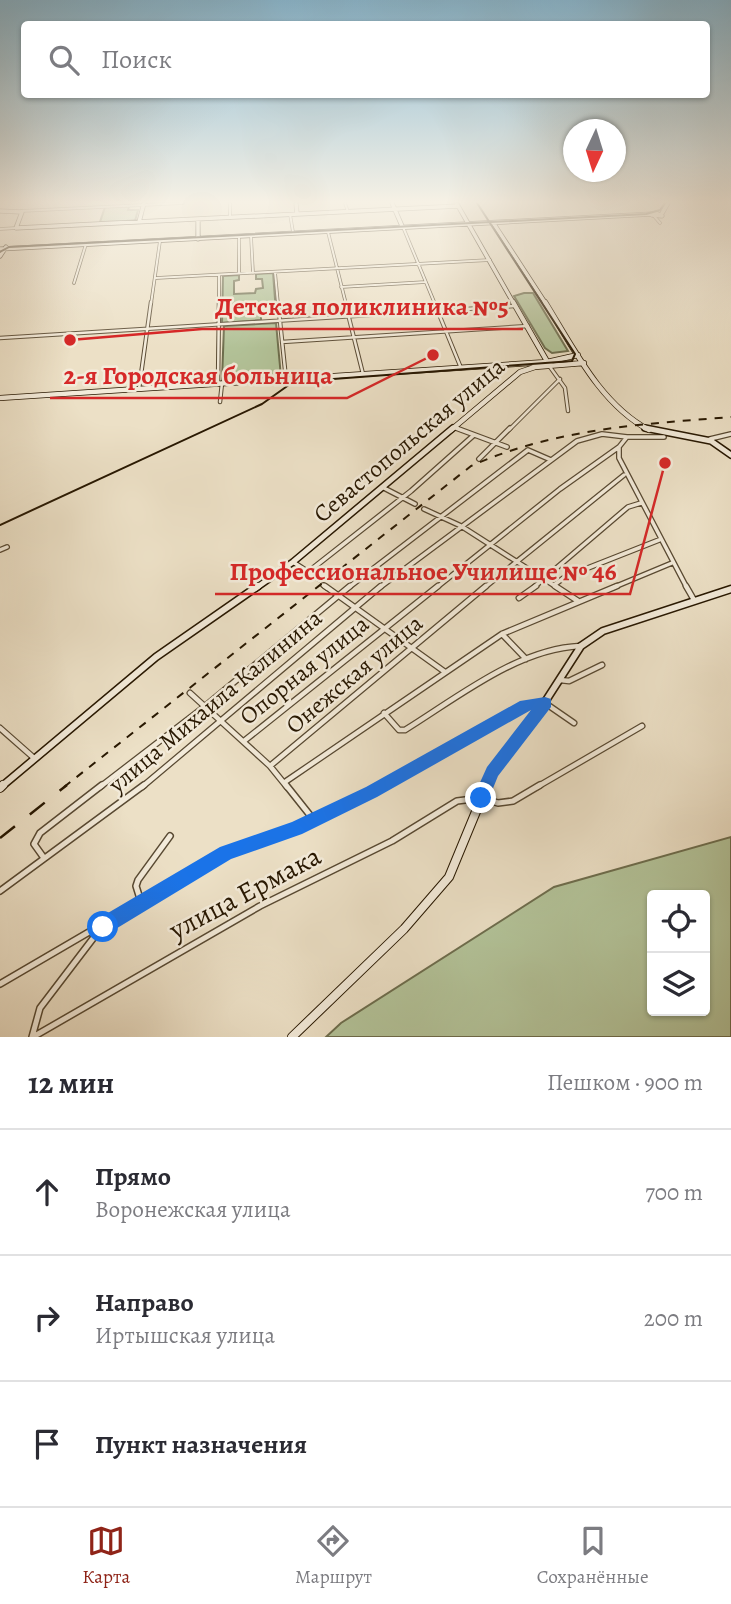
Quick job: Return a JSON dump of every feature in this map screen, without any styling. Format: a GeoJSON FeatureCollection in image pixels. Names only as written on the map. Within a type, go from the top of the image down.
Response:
{"type":"FeatureCollection","features":[{"type":"Feature","properties":{"kind":"street"},"geometry":{"type":"LineString","coordinates":[[74,283],[84,251]]}},
{"type":"Feature","properties":{"kind":"street"},"geometry":{"type":"LineString","coordinates":[[139,389],[159,251]]}},
{"type":"Feature","properties":{"kind":"street"},"geometry":{"type":"LineString","coordinates":[[239,251],[239,274]]}},
{"type":"Feature","properties":{"kind":"street"},"geometry":{"type":"LineString","coordinates":[[252,251],[253,273]]}},
{"type":"Feature","properties":{"kind":"street"},"geometry":{"type":"LineString","coordinates":[[333,251],[363,374]]}},
{"type":"Feature","properties":{"kind":"street"},"geometry":{"type":"LineString","coordinates":[[413,251],[461,368]]}},
{"type":"Feature","properties":{"kind":"street"},"geometry":{"type":"LineString","coordinates":[[485,251],[548,364],[560,379],[565,390],[568,411]]}},
{"type":"Feature","properties":{"kind":"street"},"geometry":{"type":"LineString","coordinates":[[512,251],[584,363],[620,410],[640,426],[664,437],[710,439],[731,434]]}},
{"type":"Feature","properties":{"kind":"street"},"geometry":{"type":"LineString","coordinates":[[156,278],[490,260]]}},
{"type":"Feature","properties":{"kind":"street"},"geometry":{"type":"LineString","coordinates":[[275,272],[286,379]]}},
{"type":"Feature","properties":{"kind":"street"},"geometry":{"type":"LineString","coordinates":[[219,275],[220,402]]}},
{"type":"Feature","properties":{"kind":"street"},"geometry":{"type":"LineString","coordinates":[[341,287],[426,282]]}},
{"type":"Feature","properties":{"kind":"street"},"geometry":{"type":"LineString","coordinates":[[0,338],[516,306]]}},
{"type":"Feature","properties":{"kind":"street"},"geometry":{"type":"LineString","coordinates":[[282,342],[528,326]]}},
{"type":"Feature","properties":{"kind":"street"},"geometry":{"type":"LineString","coordinates":[[548,364],[579,355]]}},
{"type":"Feature","properties":{"kind":"street"},"geometry":{"type":"LineString","coordinates":[[0,398],[461,368],[584,363]]}},
{"type":"Feature","properties":{"kind":"street","name":"Севастопольская улица"},"geometry":{"type":"LineString","coordinates":[[0,788],[156,657],[293,562],[522,371],[548,364]]}},
{"type":"Feature","properties":{"kind":"street"},"geometry":{"type":"LineString","coordinates":[[479,459],[560,379]]}},
{"type":"Feature","properties":{"kind":"street"},"geometry":{"type":"LineString","coordinates":[[456,428],[507,447]]}},
{"type":"Feature","properties":{"kind":"street","name":"улица Михаила Калинина"},"geometry":{"type":"LineString","coordinates":[[0,891],[140,789],[353,607],[582,438],[608,434],[664,437]]}},
{"type":"Feature","properties":{"kind":"street"},"geometry":{"type":"LineString","coordinates":[[308,572],[474,435]]}},
{"type":"Feature","properties":{"kind":"street","name":"Опорная улица"},"geometry":{"type":"LineString","coordinates":[[244,741],[595,461],[619,447],[627,437]]}},
{"type":"Feature","properties":{"kind":"street"},"geometry":{"type":"LineString","coordinates":[[710,439],[723,444],[731,455]]}},
{"type":"Feature","properties":{"kind":"street"},"geometry":{"type":"LineString","coordinates":[[619,447],[624,475],[640,492],[641,503],[659,540],[694,600]]}},
{"type":"Feature","properties":{"kind":"street"},"geometry":{"type":"LineString","coordinates":[[45,859],[34,844],[40,833],[204,706],[338,595],[527,451],[551,460]]}},
{"type":"Feature","properties":{"kind":"street","name":"Онежская улица"},"geometry":{"type":"LineString","coordinates":[[270,766],[624,475]]}},
{"type":"Feature","properties":{"kind":"street"},"geometry":{"type":"LineString","coordinates":[[382,487],[415,504]]}},
{"type":"Feature","properties":{"kind":"street"},"geometry":{"type":"LineString","coordinates":[[519,598],[628,507],[641,503]]}},
{"type":"Feature","properties":{"kind":"street"},"geometry":{"type":"LineString","coordinates":[[424,509],[461,526],[578,601]]}},
{"type":"Feature","properties":{"kind":"street"},"geometry":{"type":"LineString","coordinates":[[554,585],[565,577],[659,540]]}},
{"type":"Feature","properties":{"kind":"street"},"geometry":{"type":"LineString","coordinates":[[0,550],[7,547]]}},
{"type":"Feature","properties":{"kind":"street"},"geometry":{"type":"LineString","coordinates":[[293,562],[319,579]]}},
{"type":"Feature","properties":{"kind":"street"},"geometry":{"type":"LineString","coordinates":[[285,782],[502,634],[672,563]]}},
{"type":"Feature","properties":{"kind":"street"},"geometry":{"type":"LineString","coordinates":[[323,585],[445,673]]}},
{"type":"Feature","properties":{"kind":"street"},"geometry":{"type":"LineString","coordinates":[[292,1037],[388,946],[441,887],[462,853],[493,772],[545,703],[581,646],[603,631],[731,589]]}},
{"type":"Feature","properties":{"kind":"street"},"geometry":{"type":"LineString","coordinates":[[502,634],[526,659]]}},
{"type":"Feature","properties":{"kind":"street"},"geometry":{"type":"LineString","coordinates":[[384,713],[399,730],[405,730],[526,659],[567,646],[581,646]]}},
{"type":"Feature","properties":{"kind":"street"},"geometry":{"type":"LineString","coordinates":[[560,680],[569,681],[602,665]]}},
{"type":"Feature","properties":{"kind":"street"},"geometry":{"type":"LineString","coordinates":[[190,693],[270,766],[314,819]]}},
{"type":"Feature","properties":{"kind":"street"},"geometry":{"type":"LineString","coordinates":[[0,984],[103,927],[226,853],[281,835],[371,792],[525,705],[545,703],[574,723]]}},
{"type":"Feature","properties":{"kind":"street","name":"улица Ермака"},"geometry":{"type":"LineString","coordinates":[[32,1037],[278,896],[392,841],[457,801],[481,798],[498,803],[513,801],[642,726]]}},
{"type":"Feature","properties":{"kind":"street"},"geometry":{"type":"LineString","coordinates":[[0,728],[34,758]]}},
{"type":"Feature","properties":{"kind":"street"},"geometry":{"type":"LineString","coordinates":[[141,902],[136,886],[138,880],[170,836]]}},
{"type":"Feature","properties":{"kind":"street"},"geometry":{"type":"LineString","coordinates":[[32,1037],[40,1009],[103,927]]}},
{"type":"Feature","properties":{"kind":"green space"},"geometry":{"type":"Polygon","coordinates":[[[273,273],[276,312],[261,313],[261,320],[222,323],[223,276],[239,275],[239,280],[234,281],[234,294],[255,293],[256,289],[263,288],[262,279],[256,279],[256,274],[273,273]]]}},
{"type":"Feature","properties":{"kind":"green space"},"geometry":{"type":"Polygon","coordinates":[[[533,293],[568,351],[552,353],[545,348],[514,296],[533,293]]]}},
{"type":"Feature","properties":{"kind":"green space"},"geometry":{"type":"Polygon","coordinates":[[[276,323],[281,377],[222,380],[224,326],[276,323]]]}},
{"type":"Feature","properties":{"kind":"green space"},"geometry":{"type":"Polygon","coordinates":[[[731,837],[731,1037],[326,1037],[341,1023],[554,887],[731,837]]]}},
{"type":"Feature","properties":{"kind":"tram line"},"geometry":{"type":"LineString","coordinates":[[0,525],[262,404],[293,382],[572,361],[575,354],[508,251]]}},
{"type":"Feature","properties":{"kind":"railway"},"geometry":{"type":"LineString","coordinates":[[64,787],[471,466],[502,454],[566,436],[631,426],[731,417]]}},
{"type":"Feature","properties":{"kind":"railway"},"geometry":{"type":"LineString","coordinates":[[0,838],[67,785]]}},
{"type":"Feature","properties":{"kind":"place","name":"Детская поликлиника №5"},"geometry":{"type":"Point","coordinates":[70,340]}},
{"type":"Feature","properties":{"kind":"place","name":"2-я Городская больница"},"geometry":{"type":"Point","coordinates":[433,355]}},
{"type":"Feature","properties":{"kind":"place","name":"Профессиональное Училище № 46"},"geometry":{"type":"Point","coordinates":[665,463]}},
{"type":"Feature","properties":{"kind":"route"},"geometry":{"type":"LineString","coordinates":[[103,927],[214,859],[296,829],[371,792],[431,757],[491,727],[525,705],[545,703],[522,737],[499,763],[481,798]]}}]}
